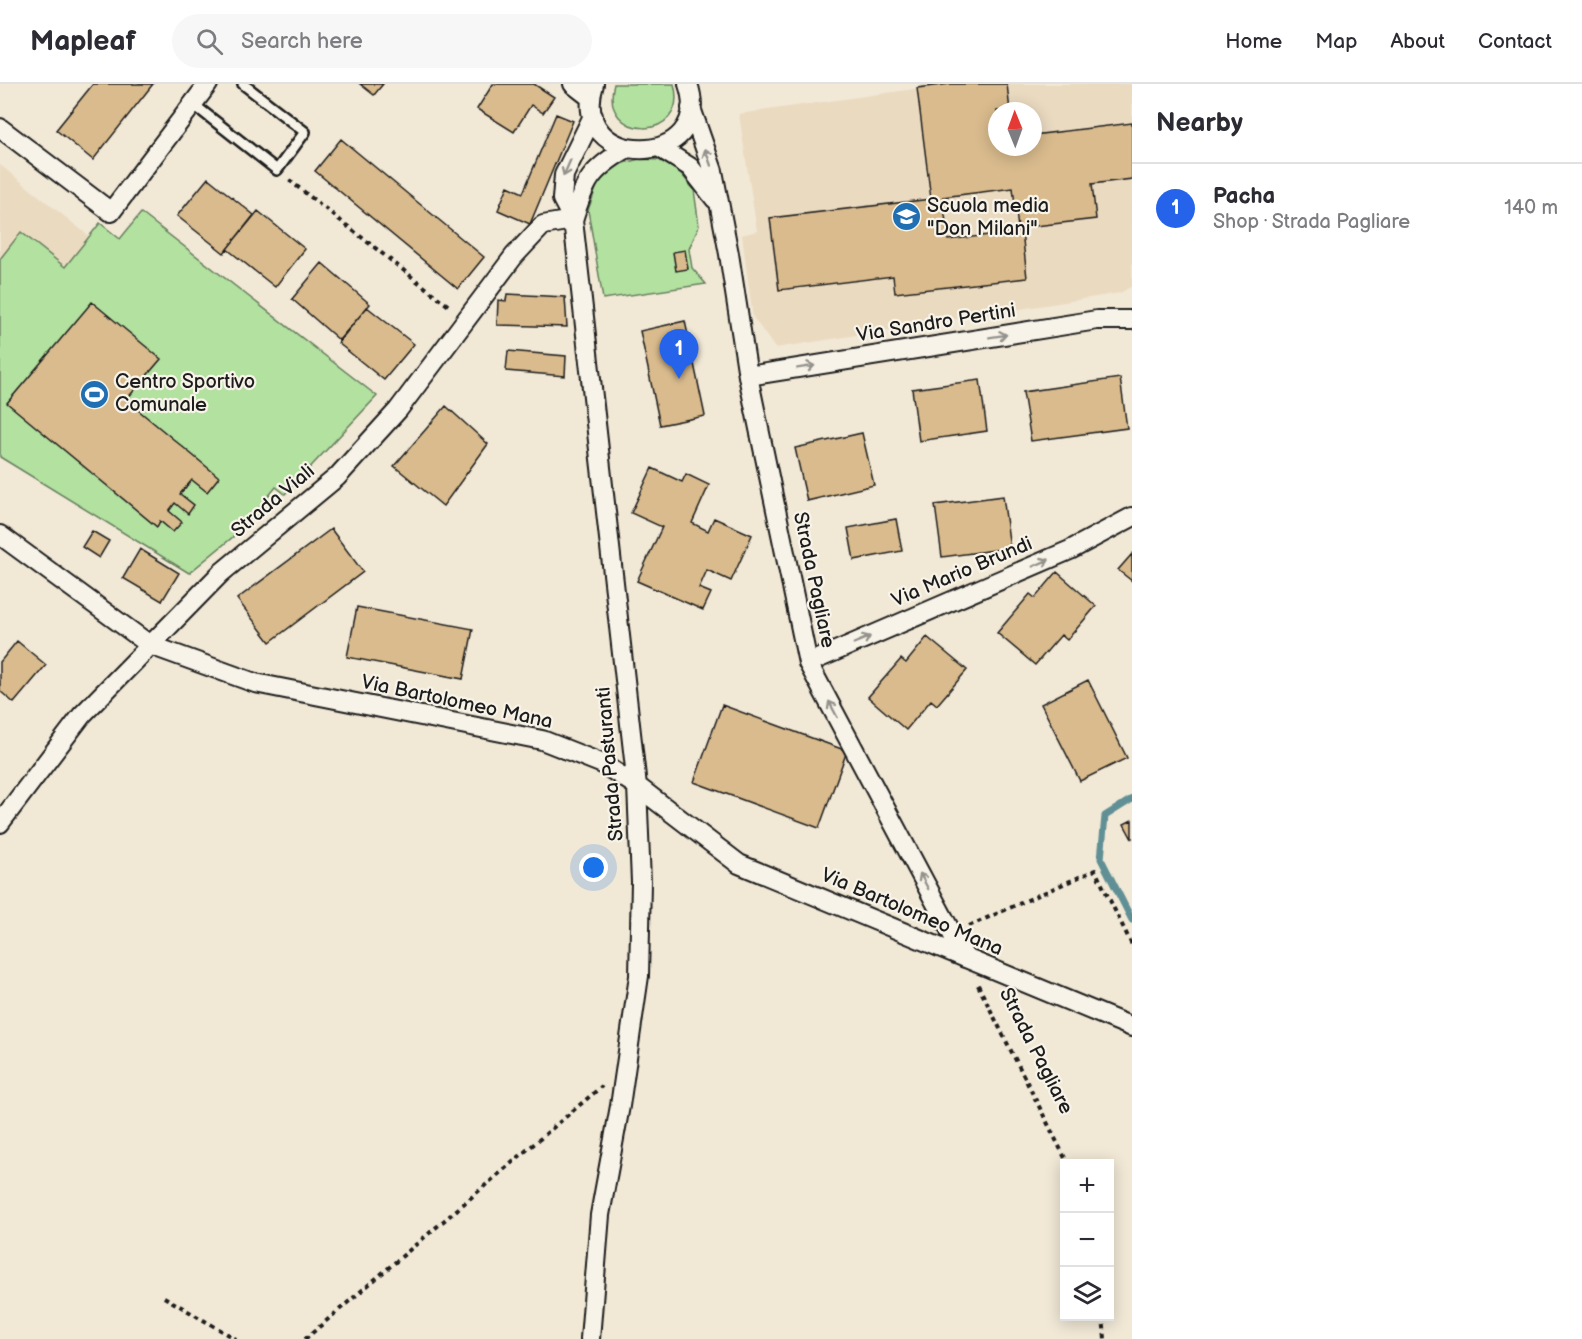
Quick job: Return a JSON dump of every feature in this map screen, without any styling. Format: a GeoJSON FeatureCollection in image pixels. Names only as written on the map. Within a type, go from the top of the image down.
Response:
{"type":"FeatureCollection","features":[{"type":"Feature","properties":{"kind":"street"},"geometry":{"type":"LineString","coordinates":[[0,128],[111,213],[208,84]]}},
{"type":"Feature","properties":{"kind":"street"},"geometry":{"type":"LineString","coordinates":[[573,84],[592,99],[600,130],[612,142],[626,149],[643,151],[660,148],[681,131],[691,108]]}},
{"type":"Feature","properties":{"kind":"street","name":"Strada Pagliare"},"geometry":{"type":"LineString","coordinates":[[693,85],[691,108],[713,171],[748,376],[808,663],[965,958]]}},
{"type":"Feature","properties":{"kind":"street","name":"Strada Pasturanti"},"geometry":{"type":"LineString","coordinates":[[590,1339],[600,1215],[639,976],[642,882],[637,786],[599,432],[573,220],[562,199],[564,175],[592,99]]}},
{"type":"Feature","properties":{"kind":"street","name":"Strada Pagliare"},"geometry":{"type":"LineString","coordinates":[[660,148],[690,167],[709,187],[720,206]]}},
{"type":"Feature","properties":{"kind":"street","name":"Strada Pasturanti"},"geometry":{"type":"LineString","coordinates":[[573,220],[584,184],[604,162],[626,149]]}},
{"type":"Feature","properties":{"kind":"street","name":"Strada Viali"},"geometry":{"type":"LineString","coordinates":[[0,823],[82,715],[221,573],[337,477],[398,410],[514,256],[543,225],[573,220]]}},
{"type":"Feature","properties":{"kind":"street","name":"Via Sandro Pertini"},"geometry":{"type":"LineString","coordinates":[[748,376],[1097,320],[1132,320]]}},
{"type":"Feature","properties":{"kind":"street","name":"Via Mario Brundi"},"geometry":{"type":"LineString","coordinates":[[808,663],[1070,550],[1132,518]]}},
{"type":"Feature","properties":{"kind":"street","name":"Via Bartolomeo Mana"},"geometry":{"type":"LineString","coordinates":[[0,535],[150,645],[255,683],[542,740],[603,764],[637,786],[739,864],[1132,1027]]}},
{"type":"Feature","properties":{"kind":"lane"},"geometry":{"type":"LineString","coordinates":[[193,104],[276,170],[305,132],[243,84]]}},
{"type":"Feature","properties":{"kind":"path"},"geometry":{"type":"LineString","coordinates":[[276,170],[467,320]]}},
{"type":"Feature","properties":{"kind":"path"},"geometry":{"type":"LineString","coordinates":[[952,933],[1095,870],[1132,945]]}},
{"type":"Feature","properties":{"kind":"path","name":"Strada Pagliare"},"geometry":{"type":"LineString","coordinates":[[965,958],[1066,1159]]}},
{"type":"Feature","properties":{"kind":"path"},"geometry":{"type":"LineString","coordinates":[[305,1339],[626,1066]]}},
{"type":"Feature","properties":{"kind":"path"},"geometry":{"type":"LineString","coordinates":[[164,1297],[236,1339]]}},
{"type":"Feature","properties":{"kind":"path"},"geometry":{"type":"LineString","coordinates":[[1103,1321],[1105,1339]]}},
{"type":"Feature","properties":{"kind":"shaded area"},"geometry":{"type":"Polygon","coordinates":[[[950,84],[1132,84],[1132,286],[1120,293],[775,348],[753,317],[742,235],[757,231],[739,114],[950,84]]]}},
{"type":"Feature","properties":{"kind":"shaded area"},"geometry":{"type":"Polygon","coordinates":[[[0,165],[89,236],[65,267],[22,233],[0,259],[0,165]]]}},
{"type":"Feature","properties":{"kind":"green space"},"geometry":{"type":"Polygon","coordinates":[[[614,84],[674,84],[675,103],[669,117],[658,125],[644,128],[630,125],[619,117],[613,103],[614,84]]]}},
{"type":"Feature","properties":{"kind":"green space"},"geometry":{"type":"Polygon","coordinates":[[[640,159],[659,160],[679,171],[694,190],[699,226],[689,249],[692,268],[706,284],[603,299],[588,210],[598,183],[615,165],[640,159]]]}},
{"type":"Feature","properties":{"kind":"green space","name":"Centro Sportivo Comunale"},"geometry":{"type":"Polygon","coordinates":[[[141,213],[377,396],[285,494],[276,487],[258,509],[262,513],[189,573],[0,457],[0,259],[21,232],[65,267],[100,223],[120,239],[141,213]]]}},
{"type":"Feature","properties":{"kind":"building"},"geometry":{"type":"Polygon","coordinates":[[[93,84],[153,84],[93,160],[56,130],[93,84]]]}},
{"type":"Feature","properties":{"kind":"building"},"geometry":{"type":"Polygon","coordinates":[[[360,84],[383,84],[374,95],[360,84]]]}},
{"type":"Feature","properties":{"kind":"building"},"geometry":{"type":"Polygon","coordinates":[[[493,84],[534,84],[554,97],[543,113],[531,105],[514,132],[477,109],[493,84]]]}},
{"type":"Feature","properties":{"kind":"building"},"geometry":{"type":"Polygon","coordinates":[[[950,84],[1007,84],[1009,102],[988,102],[988,156],[1042,156],[1042,134],[1132,123],[1132,179],[1092,184],[1096,219],[1018,228],[1013,188],[943,197],[948,240],[1022,231],[1027,278],[895,293],[893,276],[779,290],[770,218],[931,199],[917,88],[950,84]]]}},
{"type":"Feature","properties":{"kind":"building"},"geometry":{"type":"Polygon","coordinates":[[[556,114],[573,121],[530,224],[498,210],[508,186],[523,193],[556,114]]]}},
{"type":"Feature","properties":{"kind":"building"},"geometry":{"type":"Polygon","coordinates":[[[341,139],[484,257],[458,289],[315,171],[341,139]]]}},
{"type":"Feature","properties":{"kind":"building"},"geometry":{"type":"Polygon","coordinates":[[[208,178],[254,215],[224,253],[177,216],[208,178]]]}},
{"type":"Feature","properties":{"kind":"building"},"geometry":{"type":"Polygon","coordinates":[[[258,211],[305,249],[275,287],[227,249],[258,211]]]}},
{"type":"Feature","properties":{"kind":"building"},"geometry":{"type":"Polygon","coordinates":[[[685,250],[688,269],[676,271],[673,252],[685,250]]]}},
{"type":"Feature","properties":{"kind":"building"},"geometry":{"type":"Polygon","coordinates":[[[322,263],[370,304],[339,340],[292,299],[322,263]]]}},
{"type":"Feature","properties":{"kind":"building"},"geometry":{"type":"Polygon","coordinates":[[[507,294],[565,297],[567,327],[497,325],[498,300],[506,301],[507,294]]]}},
{"type":"Feature","properties":{"kind":"building"},"geometry":{"type":"Polygon","coordinates":[[[92,302],[161,359],[126,400],[219,477],[207,492],[192,480],[180,494],[194,505],[188,514],[175,503],[169,511],[182,522],[173,532],[160,521],[157,527],[7,403],[92,302]]]}},
{"type":"Feature","properties":{"kind":"building"},"geometry":{"type":"Polygon","coordinates":[[[367,307],[414,344],[384,380],[338,343],[367,307]]]}},
{"type":"Feature","properties":{"kind":"building"},"geometry":{"type":"Polygon","coordinates":[[[685,321],[705,416],[660,425],[640,331],[685,321]]]}},
{"type":"Feature","properties":{"kind":"building"},"geometry":{"type":"Polygon","coordinates":[[[508,351],[566,356],[565,376],[506,371],[508,351]]]}},
{"type":"Feature","properties":{"kind":"building"},"geometry":{"type":"Polygon","coordinates":[[[1120,378],[1127,428],[1031,441],[1023,392],[1120,378]]]}},
{"type":"Feature","properties":{"kind":"building"},"geometry":{"type":"Polygon","coordinates":[[[980,380],[987,431],[919,441],[912,389],[980,380]]]}},
{"type":"Feature","properties":{"kind":"building"},"geometry":{"type":"Polygon","coordinates":[[[446,406],[488,444],[443,506],[394,466],[446,406]]]}},
{"type":"Feature","properties":{"kind":"building"},"geometry":{"type":"Polygon","coordinates":[[[862,433],[874,485],[807,501],[795,448],[862,433]]]}},
{"type":"Feature","properties":{"kind":"building"},"geometry":{"type":"Polygon","coordinates":[[[652,468],[682,482],[686,474],[709,485],[692,523],[708,531],[714,518],[752,535],[731,581],[707,570],[699,588],[711,593],[703,610],[637,581],[662,527],[631,513],[652,468]]]}},
{"type":"Feature","properties":{"kind":"building"},"geometry":{"type":"Polygon","coordinates":[[[1003,496],[1010,548],[942,557],[935,505],[1003,496]]]}},
{"type":"Feature","properties":{"kind":"building"},"geometry":{"type":"Polygon","coordinates":[[[896,519],[902,551],[854,560],[848,528],[896,519]]]}},
{"type":"Feature","properties":{"kind":"building"},"geometry":{"type":"Polygon","coordinates":[[[331,529],[363,572],[270,642],[237,599],[331,529]]]}},
{"type":"Feature","properties":{"kind":"building"},"geometry":{"type":"Polygon","coordinates":[[[92,531],[109,541],[99,558],[82,547],[92,531]]]}},
{"type":"Feature","properties":{"kind":"building"},"geometry":{"type":"Polygon","coordinates":[[[140,549],[179,573],[162,601],[123,578],[140,549]]]}},
{"type":"Feature","properties":{"kind":"building"},"geometry":{"type":"Polygon","coordinates":[[[1132,554],[1132,581],[1118,570],[1132,554]]]}},
{"type":"Feature","properties":{"kind":"building"},"geometry":{"type":"Polygon","coordinates":[[[1057,572],[1096,606],[1067,640],[1061,635],[1035,665],[997,633],[1030,594],[1035,598],[1057,572]]]}},
{"type":"Feature","properties":{"kind":"building"},"geometry":{"type":"Polygon","coordinates":[[[357,607],[473,629],[463,679],[347,657],[357,607]]]}},
{"type":"Feature","properties":{"kind":"building"},"geometry":{"type":"Polygon","coordinates":[[[927,637],[967,670],[937,705],[931,700],[906,730],[868,697],[901,659],[906,663],[927,637]]]}},
{"type":"Feature","properties":{"kind":"building"},"geometry":{"type":"Polygon","coordinates":[[[17,641],[46,665],[14,703],[0,691],[0,662],[17,641]]]}},
{"type":"Feature","properties":{"kind":"building"},"geometry":{"type":"Polygon","coordinates":[[[1088,680],[1127,758],[1080,781],[1041,704],[1088,680]]]}},
{"type":"Feature","properties":{"kind":"building"},"geometry":{"type":"Polygon","coordinates":[[[722,705],[847,751],[819,828],[694,782],[722,705]]]}},
{"type":"Feature","properties":{"kind":"building"},"geometry":{"type":"Polygon","coordinates":[[[1132,820],[1132,839],[1124,824],[1132,820]]]}},
{"type":"Feature","properties":{"kind":"waterway"},"geometry":{"type":"LineString","coordinates":[[1132,799],[1105,816],[1101,859],[1132,920]]}},
{"type":"Feature","properties":{"kind":"place","name":"Scuola media \"Don Milani\""},"geometry":{"type":"Point","coordinates":[906,217]}},
{"type":"Feature","properties":{"kind":"place","name":"Pacha"},"geometry":{"type":"Point","coordinates":[679,379]}},
{"type":"Feature","properties":{"kind":"place","name":"Centro Sportivo Comunale"},"geometry":{"type":"Point","coordinates":[94,394]}}]}
